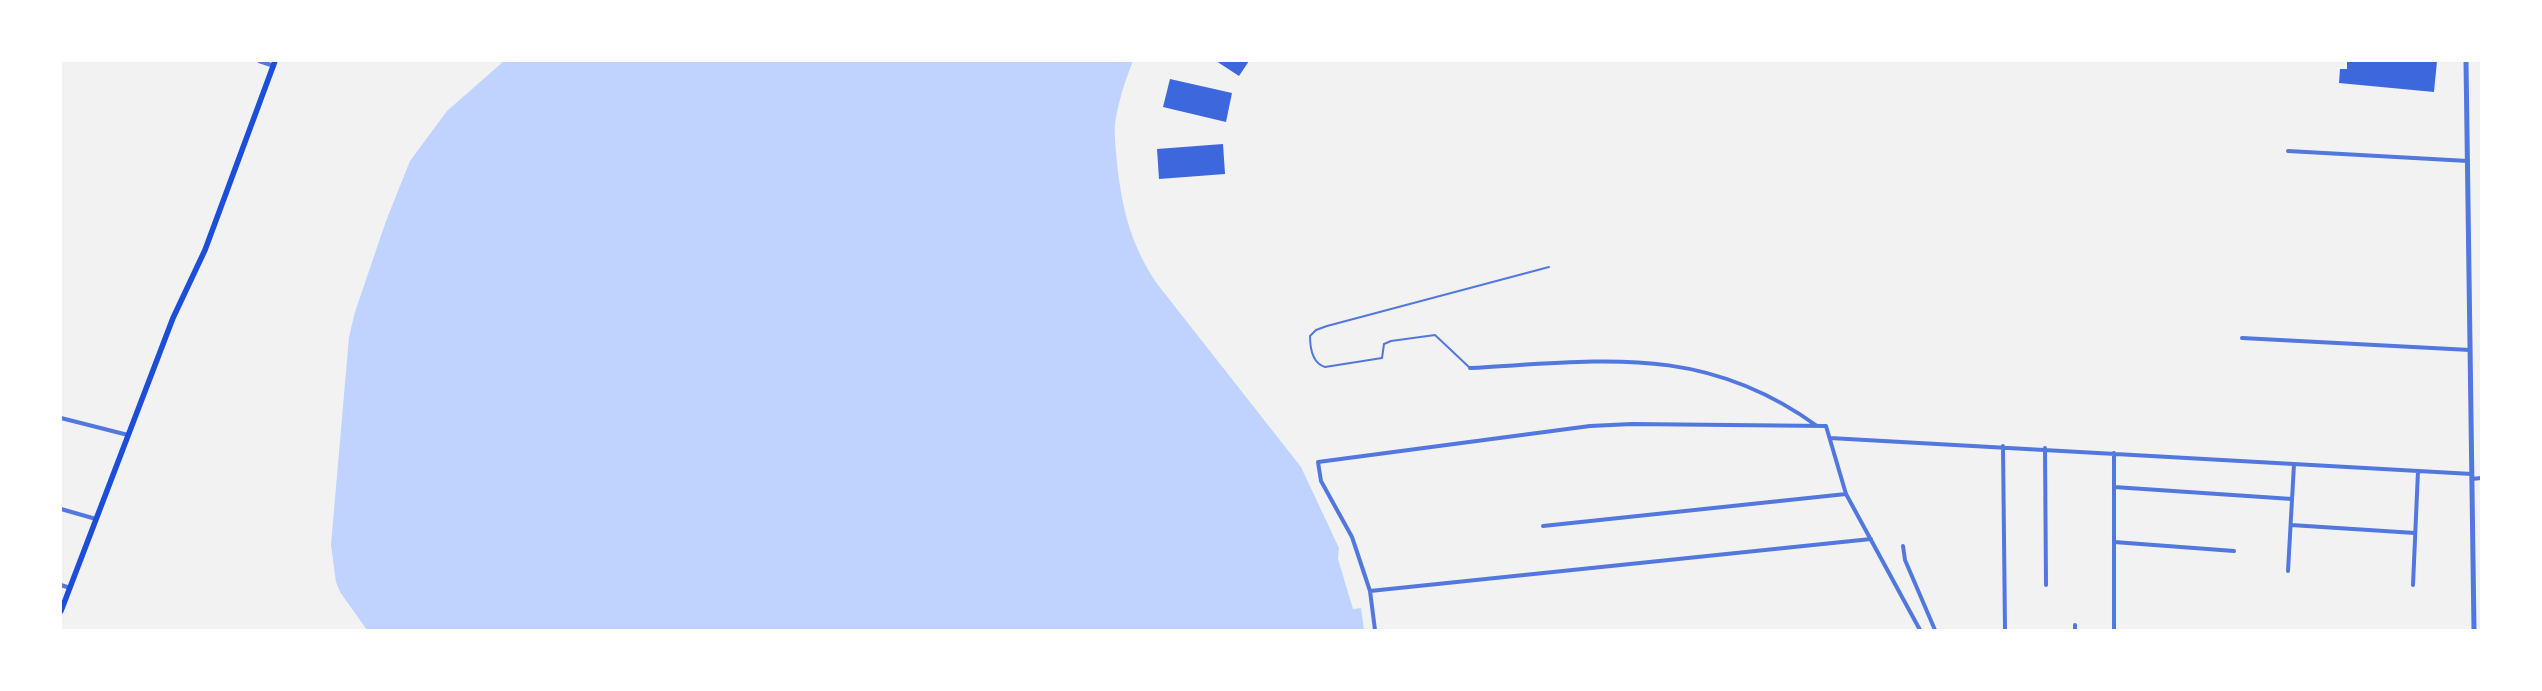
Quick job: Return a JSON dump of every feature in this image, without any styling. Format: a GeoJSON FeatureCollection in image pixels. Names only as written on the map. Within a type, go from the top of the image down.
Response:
{"type":"FeatureCollection","features":[{"type":"Feature","properties":{"kind":"main road"},"geometry":{"type":"LineString","coordinates":[[61,611],[172,318],[205,250],[274,64]]}},
{"type":"Feature","properties":{"kind":"street"},"geometry":{"type":"LineString","coordinates":[[259,61],[274,64]]}},
{"type":"Feature","properties":{"kind":"street"},"geometry":{"type":"LineString","coordinates":[[2466,61],[2469,161],[2474,630]]}},
{"type":"Feature","properties":{"kind":"street"},"geometry":{"type":"LineString","coordinates":[[2288,151],[2469,161]]}},
{"type":"Feature","properties":{"kind":"street"},"geometry":{"type":"LineString","coordinates":[[2242,338],[2470,350]]}},
{"type":"Feature","properties":{"kind":"street"},"geometry":{"type":"LineString","coordinates":[[1470,368],[1627,361],[1678,366],[1716,374],[1745,384],[1817,426]]}},
{"type":"Feature","properties":{"kind":"street"},"geometry":{"type":"LineString","coordinates":[[61,418],[128,434]]}},
{"type":"Feature","properties":{"kind":"street"},"geometry":{"type":"LineString","coordinates":[[1375,630],[1370,591],[1352,537],[1321,481],[1318,462],[1610,425],[1826,426],[1846,494],[1920,630]]}},
{"type":"Feature","properties":{"kind":"street"},"geometry":{"type":"LineString","coordinates":[[1830,438],[2045,448],[2418,472],[2481,478]]}},
{"type":"Feature","properties":{"kind":"street"},"geometry":{"type":"LineString","coordinates":[[2003,446],[2005,630]]}},
{"type":"Feature","properties":{"kind":"street"},"geometry":{"type":"LineString","coordinates":[[2045,448],[2046,585]]}},
{"type":"Feature","properties":{"kind":"street"},"geometry":{"type":"LineString","coordinates":[[2114,453],[2114,630]]}},
{"type":"Feature","properties":{"kind":"street"},"geometry":{"type":"LineString","coordinates":[[2288,571],[2294,464]]}},
{"type":"Feature","properties":{"kind":"street"},"geometry":{"type":"LineString","coordinates":[[2413,585],[2418,472]]}},
{"type":"Feature","properties":{"kind":"street"},"geometry":{"type":"LineString","coordinates":[[2114,487],[2292,499]]}},
{"type":"Feature","properties":{"kind":"street"},"geometry":{"type":"LineString","coordinates":[[1543,526],[1846,494]]}},
{"type":"Feature","properties":{"kind":"street"},"geometry":{"type":"LineString","coordinates":[[61,509],[96,519]]}},
{"type":"Feature","properties":{"kind":"street"},"geometry":{"type":"LineString","coordinates":[[2290,525],[2415,533]]}},
{"type":"Feature","properties":{"kind":"street"},"geometry":{"type":"LineString","coordinates":[[1370,591],[1871,539]]}},
{"type":"Feature","properties":{"kind":"street"},"geometry":{"type":"LineString","coordinates":[[2114,542],[2234,551]]}},
{"type":"Feature","properties":{"kind":"street"},"geometry":{"type":"LineString","coordinates":[[1903,546],[1904,560],[1935,630]]}},
{"type":"Feature","properties":{"kind":"street"},"geometry":{"type":"LineString","coordinates":[[61,585],[70,588]]}},
{"type":"Feature","properties":{"kind":"lane"},"geometry":{"type":"LineString","coordinates":[[1470,368],[1435,335],[1391,341],[1384,344],[1382,358],[1325,367],[1314,360],[1310,336],[1316,330],[1327,326],[1549,267]]}},
{"type":"Feature","properties":{"kind":"water"},"geometry":{"type":"Polygon","coordinates":[[[504,61],[1133,61],[1120,100],[1115,133],[1122,196],[1134,241],[1158,285],[1301,467],[1339,548],[1338,559],[1353,609],[1361,608],[1364,630],[367,630],[340,592],[336,582],[331,545],[349,337],[355,312],[386,221],[410,161],[447,111],[504,61]]]}},
{"type":"Feature","properties":{"kind":"building"},"geometry":{"type":"Polygon","coordinates":[[[1216,61],[1249,61],[1239,76],[1216,61]]]}},
{"type":"Feature","properties":{"kind":"building"},"geometry":{"type":"Polygon","coordinates":[[[2347,61],[2437,61],[2434,92],[2339,83],[2340,69],[2347,69],[2347,61]]]}},
{"type":"Feature","properties":{"kind":"building"},"geometry":{"type":"Polygon","coordinates":[[[1170,79],[1232,93],[1226,122],[1163,107],[1170,79]]]}},
{"type":"Feature","properties":{"kind":"building"},"geometry":{"type":"Polygon","coordinates":[[[1223,144],[1225,174],[1159,179],[1157,149],[1223,144]]]}}]}
